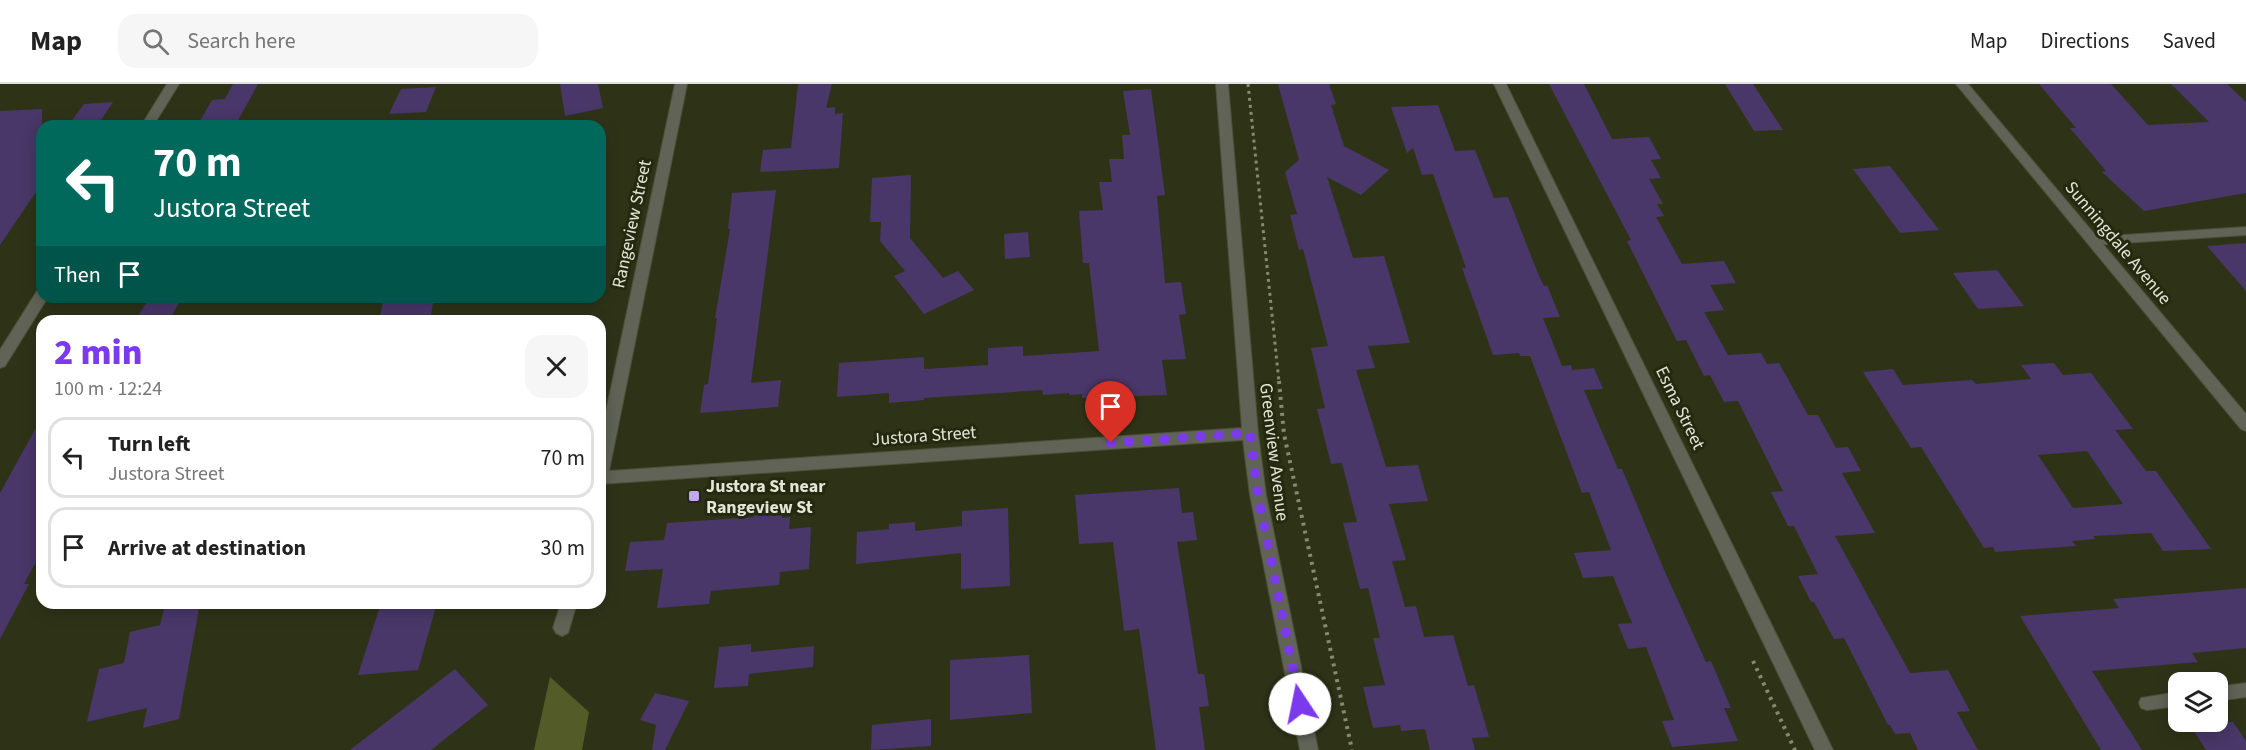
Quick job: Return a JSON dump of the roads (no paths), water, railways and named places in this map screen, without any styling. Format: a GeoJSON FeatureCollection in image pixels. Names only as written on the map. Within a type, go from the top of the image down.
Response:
{"type":"FeatureCollection","features":[{"type":"Feature","properties":{"kind":"street"},"geometry":{"type":"LineString","coordinates":[[151,120],[173,84]]}},
{"type":"Feature","properties":{"kind":"street","name":"Rangeview Street"},"geometry":{"type":"LineString","coordinates":[[606,448],[681,84]]}},
{"type":"Feature","properties":{"kind":"street","name":"Greenview Avenue"},"geometry":{"type":"LineString","coordinates":[[1222,84],[1250,433],[1258,495],[1309,750]]}},
{"type":"Feature","properties":{"kind":"street","name":"Esma Street"},"geometry":{"type":"LineString","coordinates":[[1500,84],[1824,750]]}},
{"type":"Feature","properties":{"kind":"street","name":"Sunningdale Avenue"},"geometry":{"type":"LineString","coordinates":[[1962,84],[2246,425]]}},
{"type":"Feature","properties":{"kind":"street"},"geometry":{"type":"LineString","coordinates":[[0,362],[37,303]]}},
{"type":"Feature","properties":{"kind":"street","name":"Justora Street"},"geometry":{"type":"LineString","coordinates":[[606,477],[1250,433]]}},
{"type":"Feature","properties":{"kind":"street"},"geometry":{"type":"LineString","coordinates":[[562,628],[567,609]]}},
{"type":"Feature","properties":{"kind":"lane"},"geometry":{"type":"LineString","coordinates":[[2092,241],[2246,231]]}},
{"type":"Feature","properties":{"kind":"lane"},"geometry":{"type":"LineString","coordinates":[[2228,692],[2246,690]]}},
{"type":"Feature","properties":{"kind":"lane"},"geometry":{"type":"LineString","coordinates":[[2147,703],[2168,700]]}},
{"type":"Feature","properties":{"kind":"place","name":"Justora St near Rangeview St"},"geometry":{"type":"Point","coordinates":[694,496]}}]}
